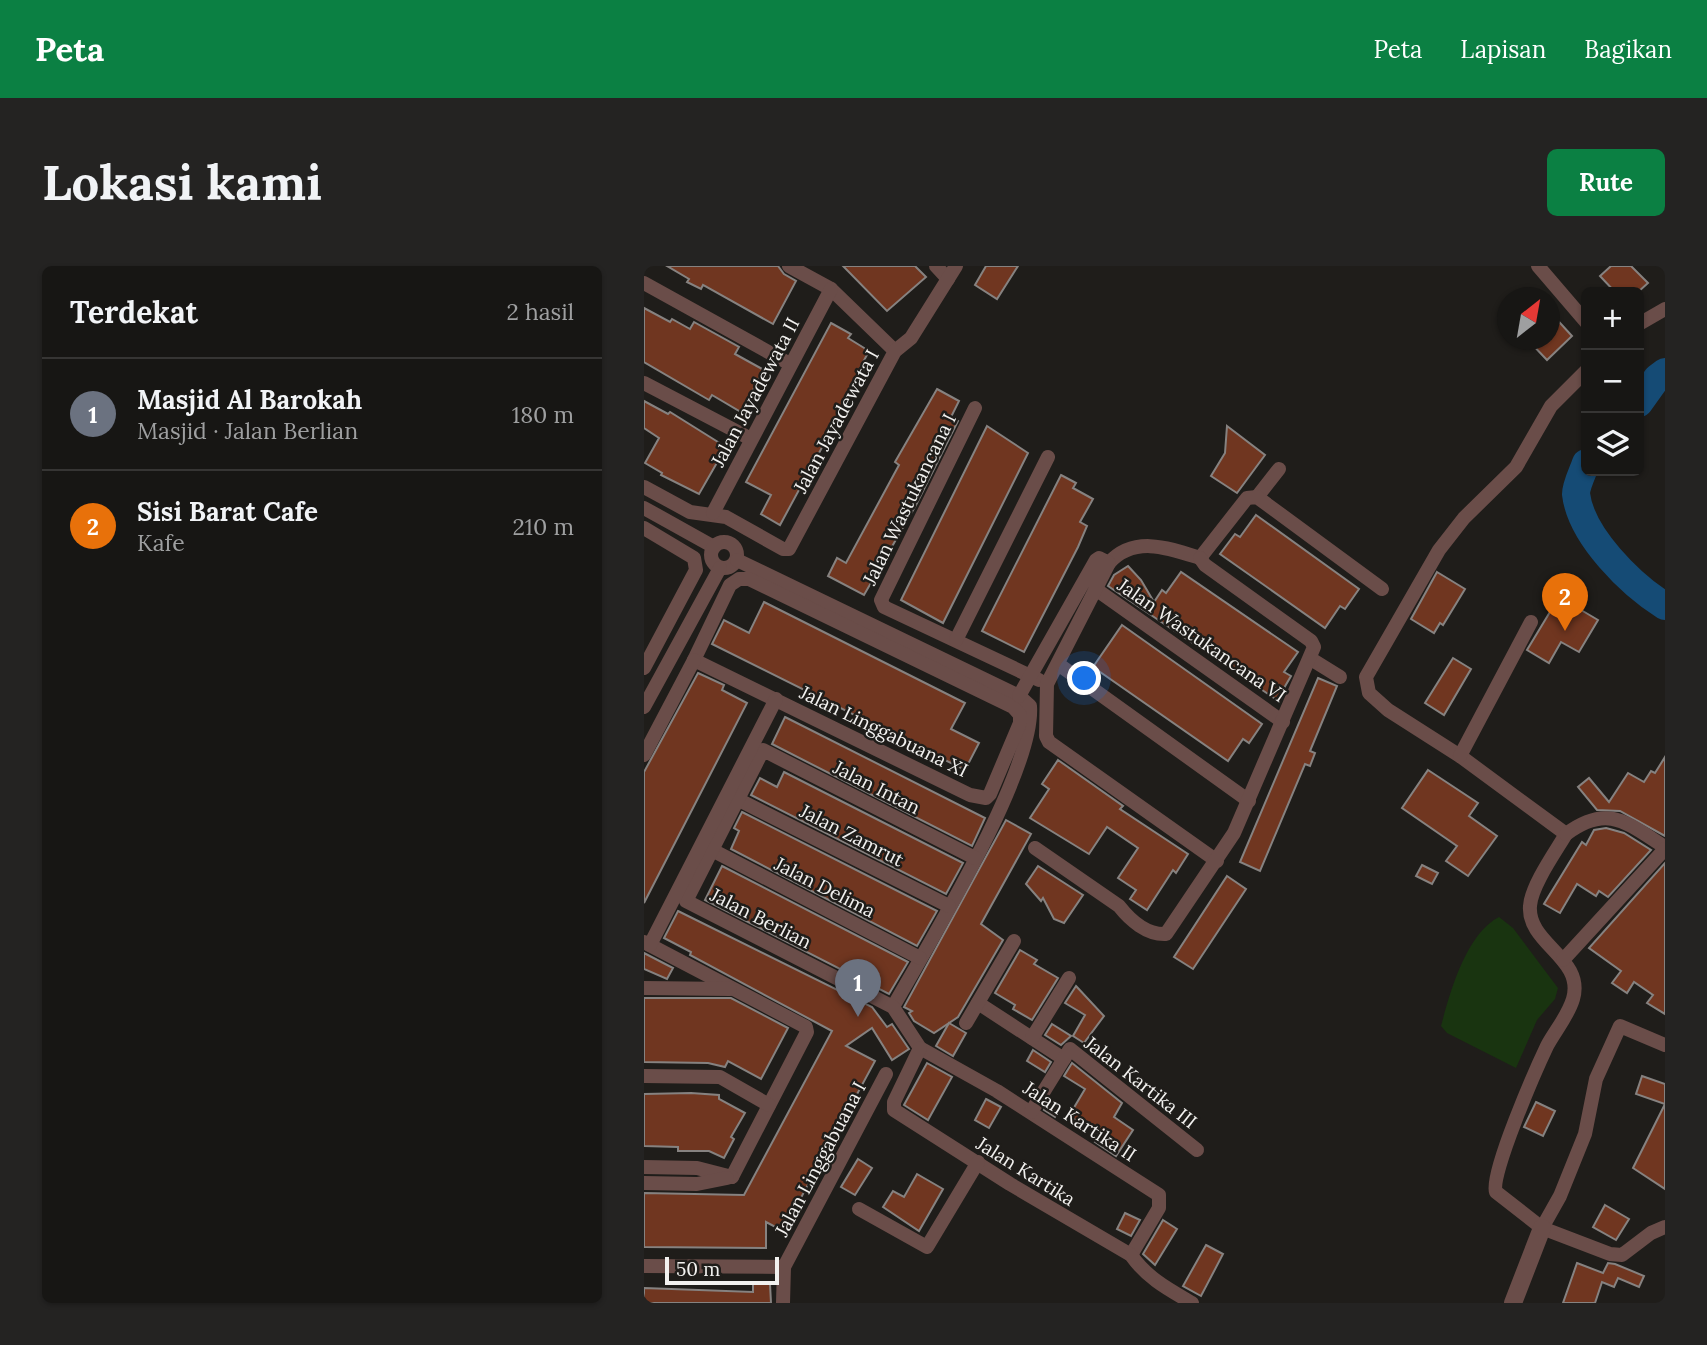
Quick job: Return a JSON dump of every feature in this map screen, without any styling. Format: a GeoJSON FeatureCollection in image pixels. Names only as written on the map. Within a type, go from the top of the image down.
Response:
{"type":"FeatureCollection","features":[{"type":"Feature","properties":{"kind":"street","name":"Jalan Jayadewata I"},"geometry":{"type":"LineString","coordinates":[[746,528],[783,549],[789,549],[895,351],[831,289],[789,266]]}},
{"type":"Feature","properties":{"kind":"street"},"geometry":{"type":"LineString","coordinates":[[806,266],[814,280]]}},
{"type":"Feature","properties":{"kind":"street"},"geometry":{"type":"LineString","coordinates":[[936,266],[948,279]]}},
{"type":"Feature","properties":{"kind":"street"},"geometry":{"type":"LineString","coordinates":[[895,351],[911,338],[956,266]]}},
{"type":"Feature","properties":{"kind":"street"},"geometry":{"type":"LineString","coordinates":[[1538,266],[1581,316]]}},
{"type":"Feature","properties":{"kind":"street"},"geometry":{"type":"LineString","coordinates":[[644,283],[790,365]]}},
{"type":"Feature","properties":{"kind":"street","name":"Jalan Jayadewata II"},"geometry":{"type":"LineString","coordinates":[[717,545],[719,515],[751,439],[831,289]]}},
{"type":"Feature","properties":{"kind":"street"},"geometry":{"type":"LineString","coordinates":[[1644,321],[1665,309]]}},
{"type":"Feature","properties":{"kind":"street"},"geometry":{"type":"LineString","coordinates":[[1566,834],[1460,756],[1388,710],[1368,693],[1366,677],[1439,550],[1464,518],[1516,467],[1552,406],[1581,376]]}},
{"type":"Feature","properties":{"kind":"street"},"geometry":{"type":"LineString","coordinates":[[644,383],[751,439]]}},
{"type":"Feature","properties":{"kind":"street","name":"Jalan Wastukancana I"},"geometry":{"type":"LineString","coordinates":[[956,640],[884,607],[881,600],[975,408]]}},
{"type":"Feature","properties":{"kind":"street"},"geometry":{"type":"LineString","coordinates":[[1047,691],[1032,676],[956,640],[1048,457]]}},
{"type":"Feature","properties":{"kind":"street"},"geometry":{"type":"LineString","coordinates":[[1200,558],[1279,469]]}},
{"type":"Feature","properties":{"kind":"street"},"geometry":{"type":"LineString","coordinates":[[644,487],[690,512],[719,515],[746,528],[732,566],[720,568]]}},
{"type":"Feature","properties":{"kind":"street"},"geometry":{"type":"LineString","coordinates":[[1252,498],[1382,589]]}},
{"type":"Feature","properties":{"kind":"street"},"geometry":{"type":"LineString","coordinates":[[644,508],[717,545],[732,544],[736,554],[1024,701]]}},
{"type":"Feature","properties":{"kind":"street"},"geometry":{"type":"LineString","coordinates":[[644,528],[694,558],[696,570],[650,642],[644,668]]}},
{"type":"Feature","properties":{"kind":"street"},"geometry":{"type":"LineString","coordinates":[[717,545],[711,559],[720,568]]}},
{"type":"Feature","properties":{"kind":"street"},"geometry":{"type":"LineString","coordinates":[[1035,848],[1155,935],[1166,934],[1174,927],[1217,861],[1249,801],[1311,659],[1314,647],[1311,641],[1205,565],[1200,558],[1155,545],[1142,545],[1126,550],[1109,563],[1047,691],[1046,736],[1049,742],[1217,861]]}},
{"type":"Feature","properties":{"kind":"street"},"geometry":{"type":"LineString","coordinates":[[920,1048],[893,1007],[996,818],[1031,725],[1024,701],[1032,676],[1096,560],[1098,558],[1109,563]]}},
{"type":"Feature","properties":{"kind":"street"},"geometry":{"type":"LineString","coordinates":[[644,707],[720,568]]}},
{"type":"Feature","properties":{"kind":"street","name":"Jalan Linggabuana XI"},"geometry":{"type":"LineString","coordinates":[[738,579],[749,579],[1013,707],[1020,715],[1020,723],[990,794],[980,798],[694,660],[730,585],[738,579]]}},
{"type":"Feature","properties":{"kind":"street","name":"Jalan Wastukancana VI"},"geometry":{"type":"LineString","coordinates":[[1097,590],[1283,722]]}},
{"type":"Feature","properties":{"kind":"street"},"geometry":{"type":"LineString","coordinates":[[1460,756],[1531,622]]}},
{"type":"Feature","properties":{"kind":"street"},"geometry":{"type":"LineString","coordinates":[[1311,659],[1340,677]]}},
{"type":"Feature","properties":{"kind":"street"},"geometry":{"type":"LineString","coordinates":[[644,755],[694,660]]}},
{"type":"Feature","properties":{"kind":"street"},"geometry":{"type":"LineString","coordinates":[[1058,664],[1249,801]]}},
{"type":"Feature","properties":{"kind":"street"},"geometry":{"type":"LineString","coordinates":[[1024,701],[1047,691]]}},
{"type":"Feature","properties":{"kind":"street"},"geometry":{"type":"LineString","coordinates":[[732,1177],[807,1032],[803,1023],[647,943],[776,699]]}},
{"type":"Feature","properties":{"kind":"street","name":"Jalan Intan"},"geometry":{"type":"LineString","coordinates":[[737,799],[763,750],[975,858]]}},
{"type":"Feature","properties":{"kind":"street"},"geometry":{"type":"LineString","coordinates":[[712,850],[737,799]]}},
{"type":"Feature","properties":{"kind":"street","name":"Jalan Zamrut"},"geometry":{"type":"LineString","coordinates":[[737,799],[949,906]]}},
{"type":"Feature","properties":{"kind":"street"},"geometry":{"type":"LineString","coordinates":[[1563,960],[1665,848],[1612,817],[1594,819],[1566,834],[1542,876],[1529,908],[1532,920],[1548,944],[1563,960],[1570,967],[1574,997],[1536,1069],[1493,1185],[1496,1192],[1542,1228],[1610,1254],[1622,1255],[1651,1233],[1665,1227]]}},
{"type":"Feature","properties":{"kind":"street","name":"Jalan Berlian"},"geometry":{"type":"LineString","coordinates":[[712,850],[686,901],[893,1007]]}},
{"type":"Feature","properties":{"kind":"street","name":"Jalan Delima"},"geometry":{"type":"LineString","coordinates":[[712,850],[920,958]]}},
{"type":"Feature","properties":{"kind":"street"},"geometry":{"type":"LineString","coordinates":[[966,1023],[1014,940]]}},
{"type":"Feature","properties":{"kind":"street"},"geometry":{"type":"LineString","coordinates":[[1032,1038],[1069,978]]}},
{"type":"Feature","properties":{"kind":"street"},"geometry":{"type":"LineString","coordinates":[[644,988],[735,989]]}},
{"type":"Feature","properties":{"kind":"street","name":"Jalan Kartika III"},"geometry":{"type":"LineString","coordinates":[[978,1003],[1064,1059]]}},
{"type":"Feature","properties":{"kind":"street"},"geometry":{"type":"LineString","coordinates":[[1513,1303],[1542,1228],[1560,1196],[1585,1134],[1596,1079],[1620,1026],[1665,1045]]}},
{"type":"Feature","properties":{"kind":"street","name":"Jalan Kartika II"},"geometry":{"type":"LineString","coordinates":[[920,1048],[1031,1112],[1159,1195],[1159,1208],[1131,1255]]}},
{"type":"Feature","properties":{"kind":"street","name":"Jalan Kartika"},"geometry":{"type":"LineString","coordinates":[[920,1048],[894,1102],[894,1110],[1131,1255],[1143,1272],[1158,1284],[1192,1303]]}},
{"type":"Feature","properties":{"kind":"street","name":"Jalan Kartika III"},"geometry":{"type":"LineString","coordinates":[[1031,1112],[1070,1049],[1197,1150]]}},
{"type":"Feature","properties":{"kind":"street","name":"Jalan Linggabuana I"},"geometry":{"type":"LineString","coordinates":[[783,1303],[785,1267],[886,1074]]}},
{"type":"Feature","properties":{"kind":"street"},"geometry":{"type":"LineString","coordinates":[[644,1076],[720,1077],[769,1105]]}},
{"type":"Feature","properties":{"kind":"street"},"geometry":{"type":"LineString","coordinates":[[859,1209],[927,1247],[978,1162]]}},
{"type":"Feature","properties":{"kind":"street"},"geometry":{"type":"LineString","coordinates":[[644,1167],[697,1168],[732,1177]]}},
{"type":"Feature","properties":{"kind":"street"},"geometry":{"type":"LineString","coordinates":[[644,1183],[697,1184],[732,1177]]}},
{"type":"Feature","properties":{"kind":"street"},"geometry":{"type":"LineString","coordinates":[[644,1266],[785,1267]]}},
{"type":"Feature","properties":{"kind":"green space"},"geometry":{"type":"Polygon","coordinates":[[[1499,917],[1513,928],[1558,988],[1555,999],[1537,1020],[1516,1068],[1447,1033],[1441,1026],[1461,965],[1477,936],[1499,917]]]}},
{"type":"Feature","properties":{"kind":"building"},"geometry":{"type":"Polygon","coordinates":[[[667,266],[778,266],[784,274],[796,281],[773,324],[703,285],[701,289],[687,282],[689,279],[667,266]]]}},
{"type":"Feature","properties":{"kind":"building"},"geometry":{"type":"Polygon","coordinates":[[[843,266],[915,266],[926,277],[887,311],[843,266]]]}},
{"type":"Feature","properties":{"kind":"building"},"geometry":{"type":"Polygon","coordinates":[[[986,266],[1018,266],[997,299],[975,285],[986,266]]]}},
{"type":"Feature","properties":{"kind":"building"},"geometry":{"type":"Polygon","coordinates":[[[1611,266],[1631,266],[1648,283],[1644,287],[1610,287],[1600,276],[1611,266]]]}},
{"type":"Feature","properties":{"kind":"building"},"geometry":{"type":"Polygon","coordinates":[[[644,308],[690,329],[694,322],[739,347],[735,354],[764,370],[741,412],[712,395],[709,400],[644,362],[644,308]]]}},
{"type":"Feature","properties":{"kind":"building"},"geometry":{"type":"Polygon","coordinates":[[[831,323],[851,334],[848,338],[869,351],[861,366],[865,368],[780,525],[761,514],[771,495],[746,482],[831,323]]]}},
{"type":"Feature","properties":{"kind":"building"},"geometry":{"type":"Polygon","coordinates":[[[1560,323],[1572,336],[1560,348],[1560,323]]]}},
{"type":"Feature","properties":{"kind":"building"},"geometry":{"type":"Polygon","coordinates":[[[1538,350],[1557,350],[1547,360],[1538,350]]]}},
{"type":"Feature","properties":{"kind":"building"},"geometry":{"type":"Polygon","coordinates":[[[937,389],[959,401],[951,417],[958,421],[916,505],[864,595],[828,576],[837,558],[846,563],[899,465],[895,462],[937,389]]]}},
{"type":"Feature","properties":{"kind":"building"},"geometry":{"type":"Polygon","coordinates":[[[644,401],[668,414],[670,412],[726,447],[699,494],[661,475],[662,473],[645,463],[659,438],[644,428],[644,401]]]}},
{"type":"Feature","properties":{"kind":"building"},"geometry":{"type":"Polygon","coordinates":[[[987,426],[1028,453],[943,623],[901,600],[987,426]]]}},
{"type":"Feature","properties":{"kind":"building"},"geometry":{"type":"Polygon","coordinates":[[[1227,426],[1265,455],[1237,493],[1211,476],[1225,453],[1227,426]]]}},
{"type":"Feature","properties":{"kind":"building"},"geometry":{"type":"Polygon","coordinates":[[[1061,475],[1076,483],[1073,488],[1093,499],[1080,522],[1087,526],[1078,547],[1024,652],[982,631],[1061,475]]]}},
{"type":"Feature","properties":{"kind":"building"},"geometry":{"type":"Polygon","coordinates":[[[1256,515],[1359,589],[1345,609],[1340,606],[1325,628],[1220,554],[1235,534],[1240,537],[1256,515]]]}},
{"type":"Feature","properties":{"kind":"building"},"geometry":{"type":"Polygon","coordinates":[[[1128,566],[1141,580],[1154,602],[1162,590],[1166,593],[1181,572],[1298,652],[1284,672],[1291,676],[1277,700],[1108,586],[1114,575],[1128,566]]]}},
{"type":"Feature","properties":{"kind":"building"},"geometry":{"type":"Polygon","coordinates":[[[1437,572],[1465,589],[1443,625],[1440,623],[1434,633],[1411,619],[1437,572]]]}},
{"type":"Feature","properties":{"kind":"building"},"geometry":{"type":"Polygon","coordinates":[[[1559,597],[1598,620],[1579,652],[1561,642],[1549,663],[1527,650],[1559,597]]]}},
{"type":"Feature","properties":{"kind":"building"},"geometry":{"type":"Polygon","coordinates":[[[764,602],[965,703],[951,729],[979,743],[965,770],[712,644],[724,620],[749,633],[764,602]]]}},
{"type":"Feature","properties":{"kind":"building"},"geometry":{"type":"Polygon","coordinates":[[[1122,625],[1262,724],[1249,743],[1243,739],[1228,761],[1093,667],[1122,625]]]}},
{"type":"Feature","properties":{"kind":"building"},"geometry":{"type":"Polygon","coordinates":[[[1453,658],[1471,669],[1444,715],[1425,703],[1453,658]]]}},
{"type":"Feature","properties":{"kind":"building"},"geometry":{"type":"Polygon","coordinates":[[[698,673],[724,685],[722,690],[747,703],[644,903],[644,772],[698,673]]]}},
{"type":"Feature","properties":{"kind":"building"},"geometry":{"type":"Polygon","coordinates":[[[1318,678],[1337,686],[1310,751],[1315,753],[1310,766],[1305,764],[1260,871],[1240,862],[1318,678]]]}},
{"type":"Feature","properties":{"kind":"building"},"geometry":{"type":"Polygon","coordinates":[[[785,717],[985,818],[972,846],[772,744],[785,717]]]}},
{"type":"Feature","properties":{"kind":"building"},"geometry":{"type":"Polygon","coordinates":[[[1665,757],[1665,836],[1620,811],[1597,810],[1578,787],[1589,778],[1609,802],[1628,773],[1644,782],[1651,771],[1655,773],[1665,757]]]}},
{"type":"Feature","properties":{"kind":"building"},"geometry":{"type":"Polygon","coordinates":[[[1058,760],[1123,806],[1120,809],[1188,854],[1176,873],[1173,870],[1147,910],[1130,899],[1136,890],[1118,878],[1138,848],[1107,827],[1089,854],[1030,818],[1049,789],[1042,784],[1058,760]]]}},
{"type":"Feature","properties":{"kind":"building"},"geometry":{"type":"Polygon","coordinates":[[[1428,770],[1478,803],[1469,816],[1497,836],[1468,876],[1446,861],[1457,846],[1402,808],[1428,770]]]}},
{"type":"Feature","properties":{"kind":"building"},"geometry":{"type":"Polygon","coordinates":[[[784,772],[963,863],[946,894],[751,795],[760,778],[777,787],[784,772]]]}},
{"type":"Feature","properties":{"kind":"building"},"geometry":{"type":"Polygon","coordinates":[[[742,812],[937,911],[917,946],[731,849],[739,831],[734,828],[742,812]]]}},
{"type":"Feature","properties":{"kind":"building"},"geometry":{"type":"Polygon","coordinates":[[[1006,820],[1031,834],[981,924],[1003,940],[958,1017],[934,1033],[914,1021],[909,1013],[912,1011],[904,1007],[1006,820]]]}},
{"type":"Feature","properties":{"kind":"building"},"geometry":{"type":"Polygon","coordinates":[[[1606,828],[1624,833],[1651,850],[1608,897],[1599,891],[1596,896],[1577,884],[1560,913],[1544,904],[1582,842],[1586,845],[1594,830],[1606,828]]]}},
{"type":"Feature","properties":{"kind":"building"},"geometry":{"type":"Polygon","coordinates":[[[1665,863],[1665,1014],[1647,1003],[1653,995],[1634,982],[1627,993],[1612,983],[1621,971],[1589,948],[1665,863]]]}},
{"type":"Feature","properties":{"kind":"building"},"geometry":{"type":"Polygon","coordinates":[[[1422,865],[1438,873],[1432,884],[1416,876],[1422,865]]]}},
{"type":"Feature","properties":{"kind":"building"},"geometry":{"type":"Polygon","coordinates":[[[722,866],[908,962],[889,994],[705,900],[722,866]]]}},
{"type":"Feature","properties":{"kind":"building"},"geometry":{"type":"Polygon","coordinates":[[[1038,866],[1083,895],[1064,923],[1054,919],[1043,898],[1041,901],[1026,884],[1038,866]]]}},
{"type":"Feature","properties":{"kind":"building"},"geometry":{"type":"Polygon","coordinates":[[[1227,876],[1246,889],[1193,969],[1174,957],[1227,876]]]}},
{"type":"Feature","properties":{"kind":"building"},"geometry":{"type":"Polygon","coordinates":[[[678,911],[872,1007],[887,1027],[892,1024],[909,1049],[892,1060],[872,1028],[846,1046],[875,1061],[783,1231],[766,1222],[766,1248],[644,1247],[644,1193],[744,1195],[832,1031],[690,955],[691,952],[664,938],[678,911]]]}},
{"type":"Feature","properties":{"kind":"building"},"geometry":{"type":"Polygon","coordinates":[[[1020,950],[1037,960],[1034,964],[1058,978],[1032,1020],[1013,1009],[1015,1005],[995,993],[1020,950]]]}},
{"type":"Feature","properties":{"kind":"building"},"geometry":{"type":"Polygon","coordinates":[[[644,953],[673,968],[667,979],[644,969],[644,953]]]}},
{"type":"Feature","properties":{"kind":"building"},"geometry":{"type":"Polygon","coordinates":[[[1076,986],[1104,1016],[1084,1043],[1073,1036],[1085,1015],[1065,1003],[1076,986]]]}},
{"type":"Feature","properties":{"kind":"building"},"geometry":{"type":"Polygon","coordinates":[[[644,998],[731,998],[788,1028],[761,1079],[728,1061],[725,1067],[708,1063],[644,1062],[644,998]]]}},
{"type":"Feature","properties":{"kind":"building"},"geometry":{"type":"Polygon","coordinates":[[[949,1023],[966,1033],[953,1056],[936,1046],[949,1023]]]}},
{"type":"Feature","properties":{"kind":"building"},"geometry":{"type":"Polygon","coordinates":[[[1052,1024],[1071,1036],[1061,1045],[1045,1035],[1052,1024]]]}},
{"type":"Feature","properties":{"kind":"building"},"geometry":{"type":"Polygon","coordinates":[[[1033,1050],[1051,1062],[1045,1072],[1027,1061],[1033,1050]]]}},
{"type":"Feature","properties":{"kind":"building"},"geometry":{"type":"Polygon","coordinates":[[[927,1063],[952,1077],[928,1120],[904,1105],[927,1063]]]}},
{"type":"Feature","properties":{"kind":"building"},"geometry":{"type":"Polygon","coordinates":[[[1072,1063],[1122,1103],[1114,1117],[1133,1130],[1116,1156],[1095,1142],[1100,1134],[1069,1116],[1085,1089],[1064,1076],[1072,1063]]]}},
{"type":"Feature","properties":{"kind":"building"},"geometry":{"type":"Polygon","coordinates":[[[1642,1076],[1665,1084],[1665,1104],[1636,1094],[1642,1076]]]}},
{"type":"Feature","properties":{"kind":"building"},"geometry":{"type":"Polygon","coordinates":[[[644,1094],[719,1095],[719,1099],[745,1113],[731,1137],[734,1139],[724,1158],[709,1151],[678,1151],[678,1147],[644,1146],[644,1094]]]}},
{"type":"Feature","properties":{"kind":"building"},"geometry":{"type":"Polygon","coordinates":[[[986,1099],[1001,1107],[989,1128],[975,1120],[986,1099]]]}},
{"type":"Feature","properties":{"kind":"building"},"geometry":{"type":"Polygon","coordinates":[[[1049,1101],[1061,1108],[1055,1117],[1044,1110],[1049,1101]]]}},
{"type":"Feature","properties":{"kind":"building"},"geometry":{"type":"Polygon","coordinates":[[[1536,1102],[1555,1111],[1543,1136],[1524,1127],[1536,1102]]]}},
{"type":"Feature","properties":{"kind":"building"},"geometry":{"type":"Polygon","coordinates":[[[1665,1104],[1665,1189],[1633,1168],[1665,1104]]]}},
{"type":"Feature","properties":{"kind":"building"},"geometry":{"type":"Polygon","coordinates":[[[858,1159],[872,1168],[855,1195],[841,1187],[858,1159]]]}},
{"type":"Feature","properties":{"kind":"building"},"geometry":{"type":"Polygon","coordinates":[[[917,1174],[943,1189],[919,1231],[883,1207],[893,1191],[904,1197],[917,1174]]]}},
{"type":"Feature","properties":{"kind":"building"},"geometry":{"type":"Polygon","coordinates":[[[1605,1205],[1629,1219],[1616,1240],[1593,1227],[1605,1205]]]}},
{"type":"Feature","properties":{"kind":"building"},"geometry":{"type":"Polygon","coordinates":[[[1125,1213],[1140,1220],[1131,1236],[1117,1229],[1125,1213]]]}},
{"type":"Feature","properties":{"kind":"building"},"geometry":{"type":"Polygon","coordinates":[[[1163,1220],[1177,1229],[1155,1265],[1143,1254],[1163,1220]]]}},
{"type":"Feature","properties":{"kind":"building"},"geometry":{"type":"Polygon","coordinates":[[[1206,1245],[1223,1254],[1201,1296],[1183,1286],[1206,1245]]]}},
{"type":"Feature","properties":{"kind":"building"},"geometry":{"type":"Polygon","coordinates":[[[1577,1263],[1603,1273],[1608,1263],[1615,1264],[1644,1276],[1639,1287],[1618,1278],[1614,1287],[1602,1282],[1595,1303],[1563,1303],[1577,1263]]]}},
{"type":"Feature","properties":{"kind":"building"},"geometry":{"type":"Polygon","coordinates":[[[753,1283],[770,1284],[771,1303],[644,1303],[644,1288],[753,1292],[753,1283]]]}},
{"type":"Feature","properties":{"kind":"waterway"},"geometry":{"type":"LineString","coordinates":[[1644,396],[1665,372]]}},
{"type":"Feature","properties":{"kind":"waterway"},"geometry":{"type":"LineString","coordinates":[[1581,476],[1576,494],[1580,510],[1597,542],[1637,586],[1665,606]]}},
{"type":"Feature","properties":{"kind":"place","name":"Sisi Barat Cafe"},"geometry":{"type":"Point","coordinates":[1565,631]}},
{"type":"Feature","properties":{"kind":"place","name":"Masjid Al Barokah"},"geometry":{"type":"Point","coordinates":[858,1017]}}]}
